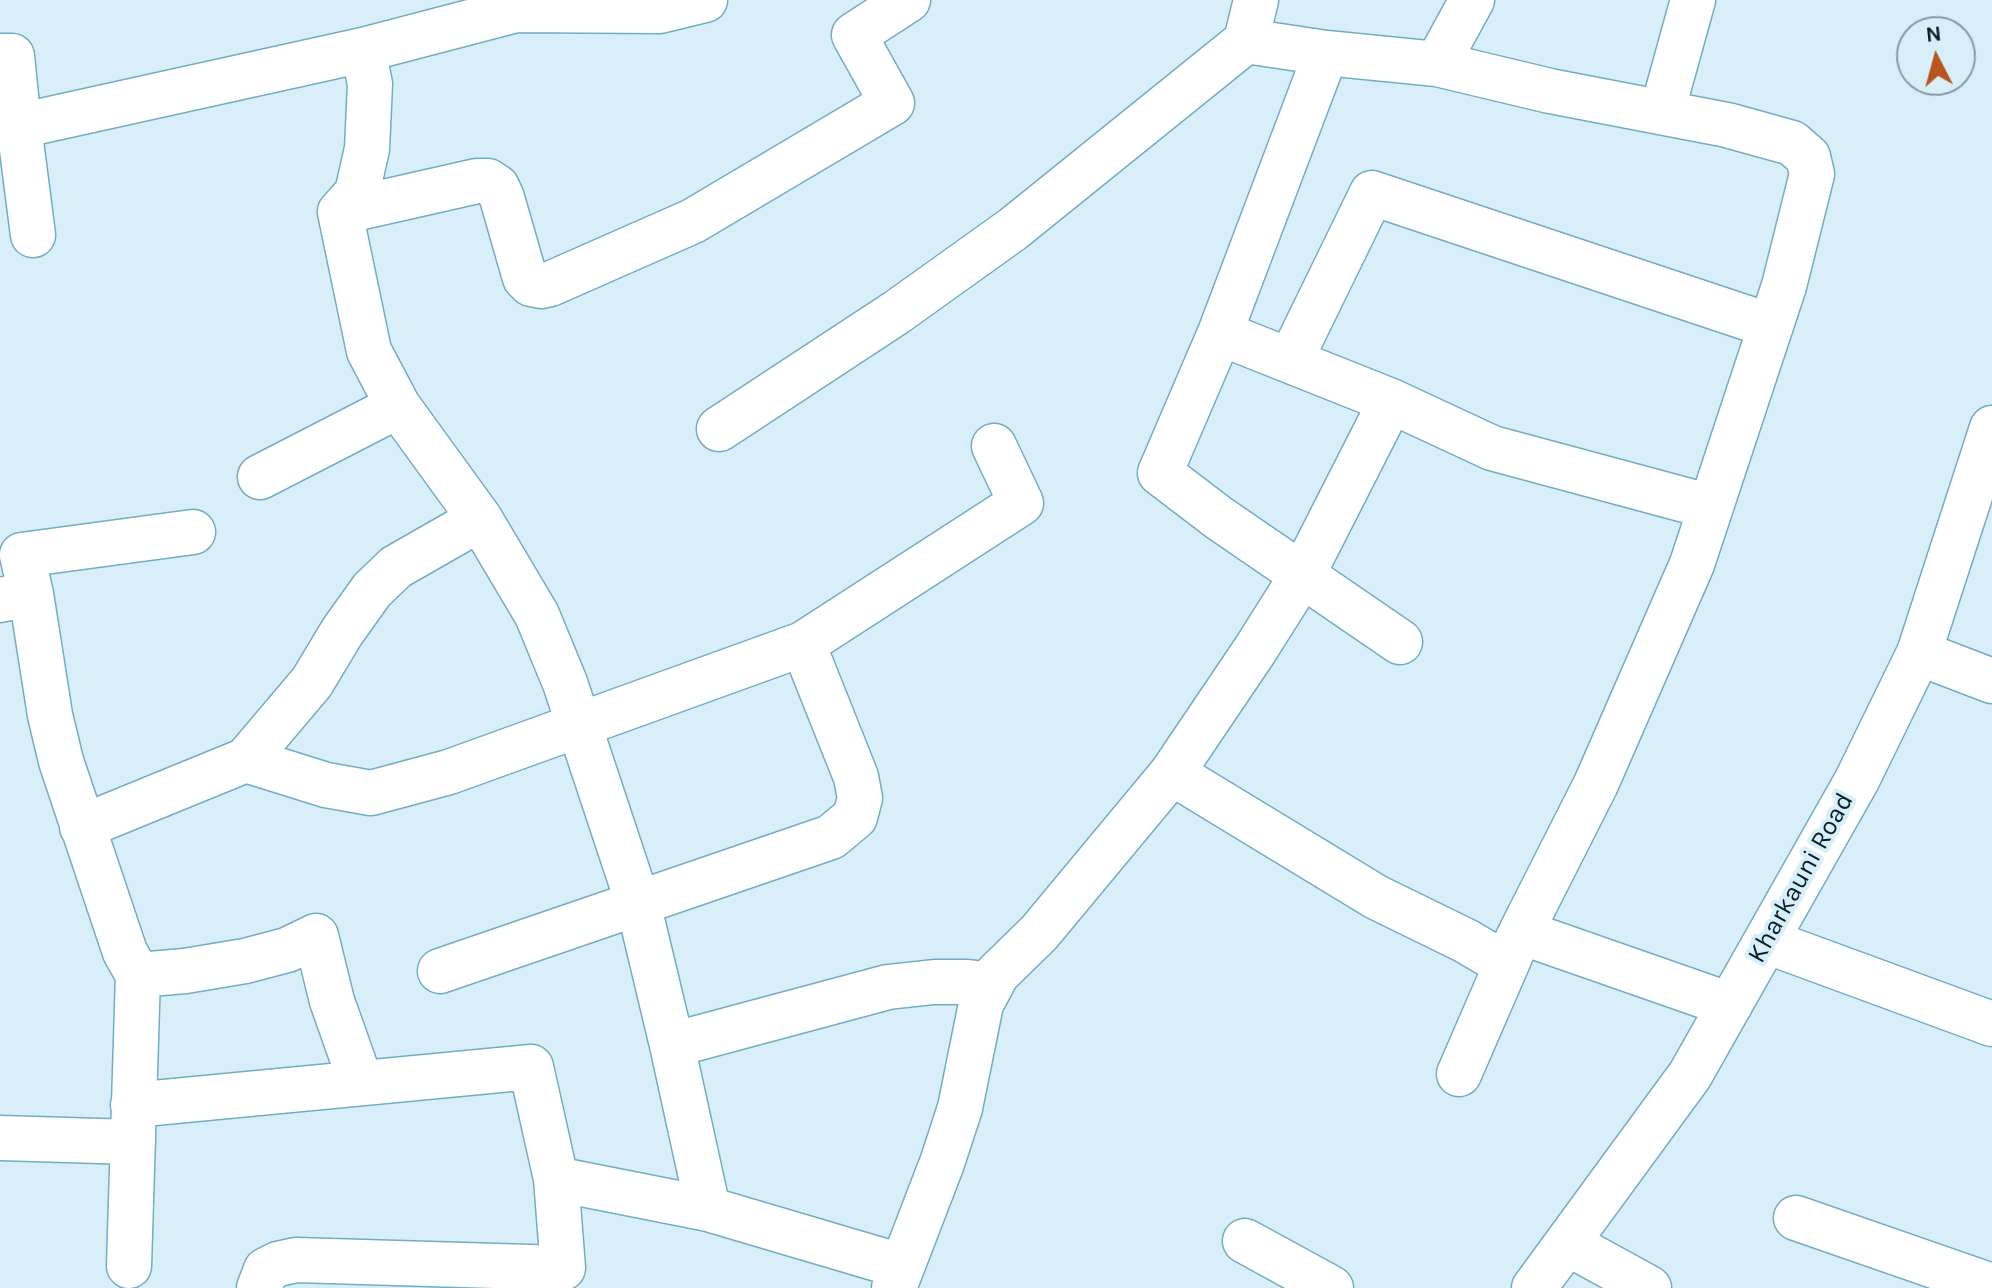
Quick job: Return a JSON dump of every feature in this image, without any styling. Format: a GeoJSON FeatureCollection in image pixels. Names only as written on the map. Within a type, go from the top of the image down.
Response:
{"type":"FeatureCollection","features":[{"type":"Feature","properties":{"kind":"street"},"geometry":{"type":"LineString","coordinates":[[19,126],[363,50],[516,10],[660,11],[705,0]]}},
{"type":"Feature","properties":{"kind":"street"},"geometry":{"type":"LineString","coordinates":[[340,212],[488,181],[497,187],[502,198],[525,278],[531,284],[550,284],[693,221],[892,103],[854,35],[908,0]]}},
{"type":"Feature","properties":{"kind":"street"},"geometry":{"type":"LineString","coordinates":[[1437,64],[1472,0]]}},
{"type":"Feature","properties":{"kind":"street"},"geometry":{"type":"LineString","coordinates":[[1662,112],[1693,0]]}},
{"type":"Feature","properties":{"kind":"street"},"geometry":{"type":"LineString","coordinates":[[719,429],[897,312],[1013,229],[1251,21],[1326,53],[1437,64],[1550,91],[1727,125],[1792,143],[1808,157],[1812,174],[1810,184],[1784,286],[1692,564],[1602,770],[1513,948],[1459,1074]]}},
{"type":"Feature","properties":{"kind":"street"},"geometry":{"type":"LineString","coordinates":[[340,212],[357,193],[367,149],[370,84],[363,50]]}},
{"type":"Feature","properties":{"kind":"street"},"geometry":{"type":"LineString","coordinates":[[1326,53],[1220,333],[1160,473],[1219,518],[1400,642]]}},
{"type":"Feature","properties":{"kind":"street"},"geometry":{"type":"LineString","coordinates":[[0,56],[12,56],[33,235]]}},
{"type":"Feature","properties":{"kind":"street"},"geometry":{"type":"LineString","coordinates":[[1290,361],[1372,193],[1771,326]]}},
{"type":"Feature","properties":{"kind":"street"},"geometry":{"type":"LineString","coordinates":[[340,212],[369,351],[398,406],[480,519],[537,615],[565,683],[638,903],[708,1209]]}},
{"type":"Feature","properties":{"kind":"street"},"geometry":{"type":"LineString","coordinates":[[1220,333],[1391,401],[1492,448],[1711,507]]}},
{"type":"Feature","properties":{"kind":"street"},"geometry":{"type":"LineString","coordinates":[[556,1179],[708,1209],[898,1277],[942,1163],[955,1122],[981,1004],[997,974],[1039,933],[1172,773],[1303,574],[1391,401]]}},
{"type":"Feature","properties":{"kind":"street"},"geometry":{"type":"LineString","coordinates":[[260,477],[398,406]]}},
{"type":"Feature","properties":{"kind":"street","name":"Kharkauni Road"},"geometry":{"type":"LineString","coordinates":[[1534,1288],[1690,1075],[1857,780],[1919,653],[1992,428]]}},
{"type":"Feature","properties":{"kind":"street"},"geometry":{"type":"LineString","coordinates":[[246,760],[326,785],[371,793],[449,772],[803,644],[1021,503],[994,446]]}},
{"type":"Feature","properties":{"kind":"street"},"geometry":{"type":"LineString","coordinates":[[82,827],[246,760],[312,682],[372,590],[396,567],[480,519]]}},
{"type":"Feature","properties":{"kind":"street"},"geometry":{"type":"LineString","coordinates":[[129,1266],[138,975],[125,952],[82,827],[16,597],[22,555],[193,532]]}},
{"type":"Feature","properties":{"kind":"street"},"geometry":{"type":"LineString","coordinates":[[440,971],[831,837],[855,817],[860,798],[856,777],[803,644]]}},
{"type":"Feature","properties":{"kind":"street"},"geometry":{"type":"LineString","coordinates":[[1919,653],[1992,681]]}},
{"type":"Feature","properties":{"kind":"street"},"geometry":{"type":"LineString","coordinates":[[1172,773],[1376,897],[1466,941],[1513,948],[1730,1005]]}},
{"type":"Feature","properties":{"kind":"street"},"geometry":{"type":"LineString","coordinates":[[138,975],[245,961],[287,950],[316,936],[332,1001],[361,1083]]}},
{"type":"Feature","properties":{"kind":"street"},"geometry":{"type":"LineString","coordinates":[[1766,941],[1992,1024]]}},
{"type":"Feature","properties":{"kind":"street"},"geometry":{"type":"LineString","coordinates":[[672,1045],[888,987],[934,982],[991,985]]}},
{"type":"Feature","properties":{"kind":"street"},"geometry":{"type":"LineString","coordinates":[[0,1138],[133,1124],[361,1083],[531,1067],[556,1179],[562,1278],[296,1260],[266,1270],[259,1288]]}},
{"type":"Feature","properties":{"kind":"street"},"geometry":{"type":"LineString","coordinates":[[1796,1218],[1990,1284]]}},
{"type":"Feature","properties":{"kind":"street"},"geometry":{"type":"LineString","coordinates":[[1245,1241],[1331,1288]]}},
{"type":"Feature","properties":{"kind":"street"},"geometry":{"type":"LineString","coordinates":[[1567,1243],[1649,1288]]}}]}
